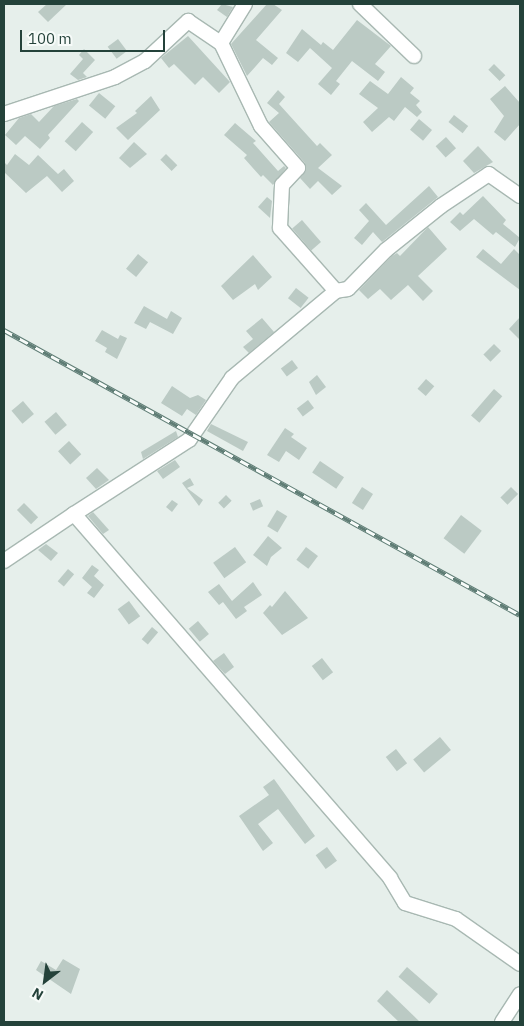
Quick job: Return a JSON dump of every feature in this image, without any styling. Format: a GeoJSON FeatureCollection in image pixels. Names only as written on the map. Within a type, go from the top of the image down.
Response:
{"type":"FeatureCollection","features":[{"type":"Feature","properties":{"kind":"street"},"geometry":{"type":"LineString","coordinates":[[221,43],[245,4]]}},
{"type":"Feature","properties":{"kind":"street"},"geometry":{"type":"LineString","coordinates":[[360,4],[414,56]]}},
{"type":"Feature","properties":{"kind":"street"},"geometry":{"type":"LineString","coordinates":[[4,114],[115,77],[151,56],[188,22],[221,43],[261,126],[298,168],[282,185],[280,228],[336,291]]}},
{"type":"Feature","properties":{"kind":"street"},"geometry":{"type":"LineString","coordinates":[[4,561],[189,440],[232,378],[336,291],[348,288],[386,250],[440,206],[489,174],[520,196]]}},
{"type":"Feature","properties":{"kind":"street"},"geometry":{"type":"LineString","coordinates":[[74,514],[390,878],[405,903],[456,919],[520,964]]}},
{"type":"Feature","properties":{"kind":"street"},"geometry":{"type":"LineString","coordinates":[[502,1022],[520,994]]}},
{"type":"Feature","properties":{"kind":"building"},"geometry":{"type":"Polygon","coordinates":[[[47,4],[67,4],[48,22],[38,12],[47,4]]]}},
{"type":"Feature","properties":{"kind":"building"},"geometry":{"type":"Polygon","coordinates":[[[222,4],[233,7],[227,17],[217,10],[222,4]]]}},
{"type":"Feature","properties":{"kind":"building"},"geometry":{"type":"Polygon","coordinates":[[[267,4],[273,4],[282,10],[256,40],[278,58],[272,65],[263,58],[247,76],[231,44],[267,4]]]}},
{"type":"Feature","properties":{"kind":"building"},"geometry":{"type":"Polygon","coordinates":[[[357,20],[391,46],[375,64],[385,72],[378,81],[352,61],[336,81],[340,84],[331,95],[318,84],[332,68],[310,48],[298,62],[286,53],[302,29],[321,45],[323,42],[333,50],[357,20]]]}},
{"type":"Feature","properties":{"kind":"building"},"geometry":{"type":"Polygon","coordinates":[[[188,36],[230,82],[219,93],[203,77],[195,85],[174,64],[169,68],[161,58],[188,36]]]}},
{"type":"Feature","properties":{"kind":"building"},"geometry":{"type":"Polygon","coordinates":[[[118,39],[127,51],[117,59],[108,47],[118,39]]]}},
{"type":"Feature","properties":{"kind":"building"},"geometry":{"type":"Polygon","coordinates":[[[84,49],[95,60],[83,73],[87,77],[78,80],[70,74],[83,59],[79,55],[84,49]]]}},
{"type":"Feature","properties":{"kind":"building"},"geometry":{"type":"Polygon","coordinates":[[[494,64],[505,75],[500,81],[488,70],[494,64]]]}},
{"type":"Feature","properties":{"kind":"building"},"geometry":{"type":"Polygon","coordinates":[[[401,77],[414,88],[410,93],[420,101],[416,105],[422,112],[417,117],[405,107],[394,121],[389,117],[372,132],[363,122],[378,108],[359,94],[370,81],[388,94],[401,77]]]}},
{"type":"Feature","properties":{"kind":"building"},"geometry":{"type":"Polygon","coordinates":[[[505,86],[520,103],[520,124],[505,141],[494,132],[504,116],[490,99],[505,86]]]}},
{"type":"Feature","properties":{"kind":"building"},"geometry":{"type":"Polygon","coordinates":[[[278,90],[285,97],[279,104],[317,146],[320,143],[332,155],[318,168],[342,186],[332,195],[318,181],[310,189],[300,178],[306,171],[305,163],[269,122],[279,113],[267,103],[278,90]]]}},
{"type":"Feature","properties":{"kind":"building"},"geometry":{"type":"Polygon","coordinates":[[[99,93],[115,106],[105,119],[89,105],[99,93]]]}},
{"type":"Feature","properties":{"kind":"building"},"geometry":{"type":"Polygon","coordinates":[[[151,96],[160,110],[128,140],[116,128],[137,113],[135,111],[151,96]]]}},
{"type":"Feature","properties":{"kind":"building"},"geometry":{"type":"Polygon","coordinates":[[[77,99],[79,101],[48,135],[50,138],[40,149],[25,136],[16,145],[5,135],[19,118],[31,114],[39,122],[54,106],[77,99]]]}},
{"type":"Feature","properties":{"kind":"building"},"geometry":{"type":"Polygon","coordinates":[[[454,115],[468,126],[463,133],[448,122],[454,115]]]}},
{"type":"Feature","properties":{"kind":"building"},"geometry":{"type":"Polygon","coordinates":[[[419,119],[432,130],[423,141],[410,130],[419,119]]]}},
{"type":"Feature","properties":{"kind":"building"},"geometry":{"type":"Polygon","coordinates":[[[82,122],[93,132],[76,151],[65,141],[82,122]]]}},
{"type":"Feature","properties":{"kind":"building"},"geometry":{"type":"Polygon","coordinates":[[[235,123],[256,141],[253,143],[278,171],[284,166],[286,168],[273,185],[263,175],[261,177],[244,158],[247,155],[224,135],[235,123]]]}},
{"type":"Feature","properties":{"kind":"building"},"geometry":{"type":"Polygon","coordinates":[[[446,137],[456,148],[446,158],[436,146],[446,137]]]}},
{"type":"Feature","properties":{"kind":"building"},"geometry":{"type":"Polygon","coordinates":[[[134,142],[147,154],[130,168],[119,158],[134,142]]]}},
{"type":"Feature","properties":{"kind":"building"},"geometry":{"type":"Polygon","coordinates":[[[478,146],[493,162],[474,173],[463,161],[478,146]]]}},
{"type":"Feature","properties":{"kind":"building"},"geometry":{"type":"Polygon","coordinates":[[[15,154],[29,165],[38,155],[58,174],[64,169],[74,181],[62,192],[47,176],[26,193],[4,172],[4,162],[7,165],[15,154]]]}},
{"type":"Feature","properties":{"kind":"building"},"geometry":{"type":"Polygon","coordinates":[[[166,154],[177,165],[172,171],[160,160],[166,154]]]}},
{"type":"Feature","properties":{"kind":"building"},"geometry":{"type":"Polygon","coordinates":[[[429,186],[438,197],[382,242],[373,232],[362,245],[354,238],[369,221],[359,210],[366,203],[386,225],[429,186]]]}},
{"type":"Feature","properties":{"kind":"building"},"geometry":{"type":"Polygon","coordinates":[[[483,196],[506,220],[503,224],[520,238],[515,247],[496,232],[493,235],[474,219],[460,231],[450,222],[460,212],[463,215],[483,196]]]}},
{"type":"Feature","properties":{"kind":"building"},"geometry":{"type":"Polygon","coordinates":[[[267,197],[272,201],[270,218],[258,207],[267,197]]]}},
{"type":"Feature","properties":{"kind":"building"},"geometry":{"type":"Polygon","coordinates":[[[302,220],[321,242],[311,250],[292,229],[302,220]]]}},
{"type":"Feature","properties":{"kind":"building"},"geometry":{"type":"Polygon","coordinates":[[[428,227],[447,249],[418,276],[433,291],[423,301],[408,285],[391,300],[380,289],[368,299],[359,290],[392,256],[397,253],[400,256],[428,227]]]}},
{"type":"Feature","properties":{"kind":"building"},"geometry":{"type":"Polygon","coordinates":[[[483,249],[501,264],[514,249],[520,255],[520,290],[476,257],[483,249]]]}},
{"type":"Feature","properties":{"kind":"building"},"geometry":{"type":"Polygon","coordinates":[[[138,254],[148,262],[136,277],[126,269],[138,254]]]}},
{"type":"Feature","properties":{"kind":"building"},"geometry":{"type":"Polygon","coordinates":[[[253,255],[272,277],[258,290],[255,284],[233,300],[221,286],[253,255]]]}},
{"type":"Feature","properties":{"kind":"building"},"geometry":{"type":"Polygon","coordinates":[[[296,288],[309,298],[301,308],[288,298],[296,288]]]}},
{"type":"Feature","properties":{"kind":"building"},"geometry":{"type":"Polygon","coordinates":[[[144,306],[167,319],[171,311],[182,318],[173,334],[150,322],[146,329],[134,323],[144,306]]]}},
{"type":"Feature","properties":{"kind":"building"},"geometry":{"type":"Polygon","coordinates":[[[520,317],[520,340],[509,329],[520,317]]]}},
{"type":"Feature","properties":{"kind":"building"},"geometry":{"type":"Polygon","coordinates":[[[262,318],[274,332],[249,353],[243,347],[253,339],[246,331],[262,318]]]}},
{"type":"Feature","properties":{"kind":"building"},"geometry":{"type":"Polygon","coordinates":[[[102,330],[118,339],[120,335],[127,338],[117,359],[105,352],[107,348],[95,341],[102,330]]]}},
{"type":"Feature","properties":{"kind":"building"},"geometry":{"type":"Polygon","coordinates":[[[494,344],[501,351],[490,362],[483,355],[494,344]]]}},
{"type":"Feature","properties":{"kind":"building"},"geometry":{"type":"Polygon","coordinates":[[[292,360],[298,368],[287,376],[281,368],[292,360]]]}},
{"type":"Feature","properties":{"kind":"building"},"geometry":{"type":"Polygon","coordinates":[[[317,375],[326,387],[316,395],[309,382],[317,375]]]}},
{"type":"Feature","properties":{"kind":"building"},"geometry":{"type":"Polygon","coordinates":[[[426,379],[434,386],[426,396],[417,389],[426,379]]]}},
{"type":"Feature","properties":{"kind":"building"},"geometry":{"type":"Polygon","coordinates":[[[172,386],[190,398],[198,395],[206,400],[196,415],[187,409],[182,416],[161,403],[172,386]]]}},
{"type":"Feature","properties":{"kind":"building"},"geometry":{"type":"Polygon","coordinates":[[[494,389],[502,396],[479,423],[471,415],[494,389]]]}},
{"type":"Feature","properties":{"kind":"building"},"geometry":{"type":"Polygon","coordinates":[[[308,400],[314,408],[303,416],[297,408],[308,400]]]}},
{"type":"Feature","properties":{"kind":"building"},"geometry":{"type":"Polygon","coordinates":[[[23,401],[34,414],[22,424],[12,411],[23,401]]]}},
{"type":"Feature","properties":{"kind":"building"},"geometry":{"type":"Polygon","coordinates":[[[56,412],[67,425],[55,435],[45,422],[56,412]]]}},
{"type":"Feature","properties":{"kind":"building"},"geometry":{"type":"Polygon","coordinates":[[[211,424],[248,442],[243,451],[207,431],[211,424]]]}},
{"type":"Feature","properties":{"kind":"building"},"geometry":{"type":"Polygon","coordinates":[[[285,428],[294,434],[291,437],[307,448],[299,460],[286,451],[279,462],[267,455],[285,428]]]}},
{"type":"Feature","properties":{"kind":"building"},"geometry":{"type":"Polygon","coordinates":[[[176,431],[178,437],[143,459],[141,452],[176,431]]]}},
{"type":"Feature","properties":{"kind":"building"},"geometry":{"type":"Polygon","coordinates":[[[69,441],[81,454],[70,464],[58,451],[69,441]]]}},
{"type":"Feature","properties":{"kind":"building"},"geometry":{"type":"Polygon","coordinates":[[[175,460],[180,467],[163,479],[157,471],[175,460]]]}},
{"type":"Feature","properties":{"kind":"building"},"geometry":{"type":"Polygon","coordinates":[[[320,461],[344,477],[336,489],[312,473],[320,461]]]}},
{"type":"Feature","properties":{"kind":"building"},"geometry":{"type":"Polygon","coordinates":[[[97,468],[109,480],[96,489],[86,478],[97,468]]]}},
{"type":"Feature","properties":{"kind":"building"},"geometry":{"type":"Polygon","coordinates":[[[190,478],[194,485],[187,488],[203,500],[199,506],[182,483],[190,478]]]}},
{"type":"Feature","properties":{"kind":"building"},"geometry":{"type":"Polygon","coordinates":[[[362,487],[373,494],[363,510],[352,503],[362,487]]]}},
{"type":"Feature","properties":{"kind":"building"},"geometry":{"type":"Polygon","coordinates":[[[511,487],[518,494],[507,505],[500,498],[511,487]]]}},
{"type":"Feature","properties":{"kind":"building"},"geometry":{"type":"Polygon","coordinates":[[[226,495],[232,501],[224,508],[218,503],[226,495]]]}},
{"type":"Feature","properties":{"kind":"building"},"geometry":{"type":"Polygon","coordinates":[[[260,499],[263,506],[253,511],[250,503],[260,499]]]}},
{"type":"Feature","properties":{"kind":"building"},"geometry":{"type":"Polygon","coordinates":[[[172,500],[178,504],[172,512],[166,507],[172,500]]]}},
{"type":"Feature","properties":{"kind":"building"},"geometry":{"type":"Polygon","coordinates":[[[24,503],[38,517],[31,524],[17,510],[24,503]]]}},
{"type":"Feature","properties":{"kind":"building"},"geometry":{"type":"Polygon","coordinates":[[[277,510],[287,516],[278,532],[267,526],[277,510]]]}},
{"type":"Feature","properties":{"kind":"building"},"geometry":{"type":"Polygon","coordinates":[[[93,512],[109,530],[103,534],[88,516],[93,512]]]}},
{"type":"Feature","properties":{"kind":"building"},"geometry":{"type":"Polygon","coordinates":[[[461,515],[482,531],[464,554],[444,538],[461,515]]]}},
{"type":"Feature","properties":{"kind":"building"},"geometry":{"type":"Polygon","coordinates":[[[268,536],[282,548],[271,557],[267,566],[253,555],[268,536]]]}},
{"type":"Feature","properties":{"kind":"building"},"geometry":{"type":"Polygon","coordinates":[[[46,544],[58,553],[51,561],[38,550],[46,544]]]}},
{"type":"Feature","properties":{"kind":"building"},"geometry":{"type":"Polygon","coordinates":[[[235,547],[246,562],[224,578],[213,563],[235,547]]]}},
{"type":"Feature","properties":{"kind":"building"},"geometry":{"type":"Polygon","coordinates":[[[306,547],[318,556],[308,569],[296,560],[306,547]]]}},
{"type":"Feature","properties":{"kind":"building"},"geometry":{"type":"Polygon","coordinates":[[[92,565],[99,570],[94,576],[104,585],[94,598],[87,593],[92,587],[82,578],[92,565]]]}},
{"type":"Feature","properties":{"kind":"building"},"geometry":{"type":"Polygon","coordinates":[[[68,569],[74,574],[64,586],[58,581],[68,569]]]}},
{"type":"Feature","properties":{"kind":"building"},"geometry":{"type":"Polygon","coordinates":[[[253,582],[262,595],[244,607],[247,611],[236,619],[223,602],[219,605],[208,592],[219,584],[232,601],[253,582]]]}},
{"type":"Feature","properties":{"kind":"building"},"geometry":{"type":"Polygon","coordinates":[[[285,591],[308,618],[282,635],[263,613],[270,605],[272,607],[285,591]]]}},
{"type":"Feature","properties":{"kind":"building"},"geometry":{"type":"Polygon","coordinates":[[[129,601],[140,616],[129,625],[118,609],[129,601]]]}},
{"type":"Feature","properties":{"kind":"building"},"geometry":{"type":"Polygon","coordinates":[[[198,621],[209,634],[200,642],[189,629],[198,621]]]}},
{"type":"Feature","properties":{"kind":"building"},"geometry":{"type":"Polygon","coordinates":[[[152,627],[158,632],[148,644],[142,639],[152,627]]]}},
{"type":"Feature","properties":{"kind":"building"},"geometry":{"type":"Polygon","coordinates":[[[224,653],[234,667],[225,674],[213,661],[224,653]]]}},
{"type":"Feature","properties":{"kind":"building"},"geometry":{"type":"Polygon","coordinates":[[[322,658],[333,672],[323,680],[312,666],[322,658]]]}},
{"type":"Feature","properties":{"kind":"building"},"geometry":{"type":"Polygon","coordinates":[[[440,737],[451,750],[424,773],[413,759],[440,737]]]}},
{"type":"Feature","properties":{"kind":"building"},"geometry":{"type":"Polygon","coordinates":[[[396,749],[407,763],[397,771],[386,757],[396,749]]]}},
{"type":"Feature","properties":{"kind":"building"},"geometry":{"type":"Polygon","coordinates":[[[274,779],[315,836],[305,844],[278,809],[258,824],[273,843],[263,851],[239,816],[269,795],[263,787],[274,779]]]}},
{"type":"Feature","properties":{"kind":"building"},"geometry":{"type":"Polygon","coordinates":[[[327,847],[337,861],[326,869],[316,855],[327,847]]]}},
{"type":"Feature","properties":{"kind":"building"},"geometry":{"type":"Polygon","coordinates":[[[63,959],[80,969],[71,994],[36,970],[41,961],[56,970],[63,959]]]}},
{"type":"Feature","properties":{"kind":"building"},"geometry":{"type":"Polygon","coordinates":[[[407,967],[438,994],[429,1004],[398,977],[407,967]]]}},
{"type":"Feature","properties":{"kind":"building"},"geometry":{"type":"Polygon","coordinates":[[[387,990],[420,1022],[399,1022],[377,1001],[387,990]]]}},
{"type":"Feature","properties":{"kind":"railway"},"geometry":{"type":"LineString","coordinates":[[4,330],[520,615]]}}]}
